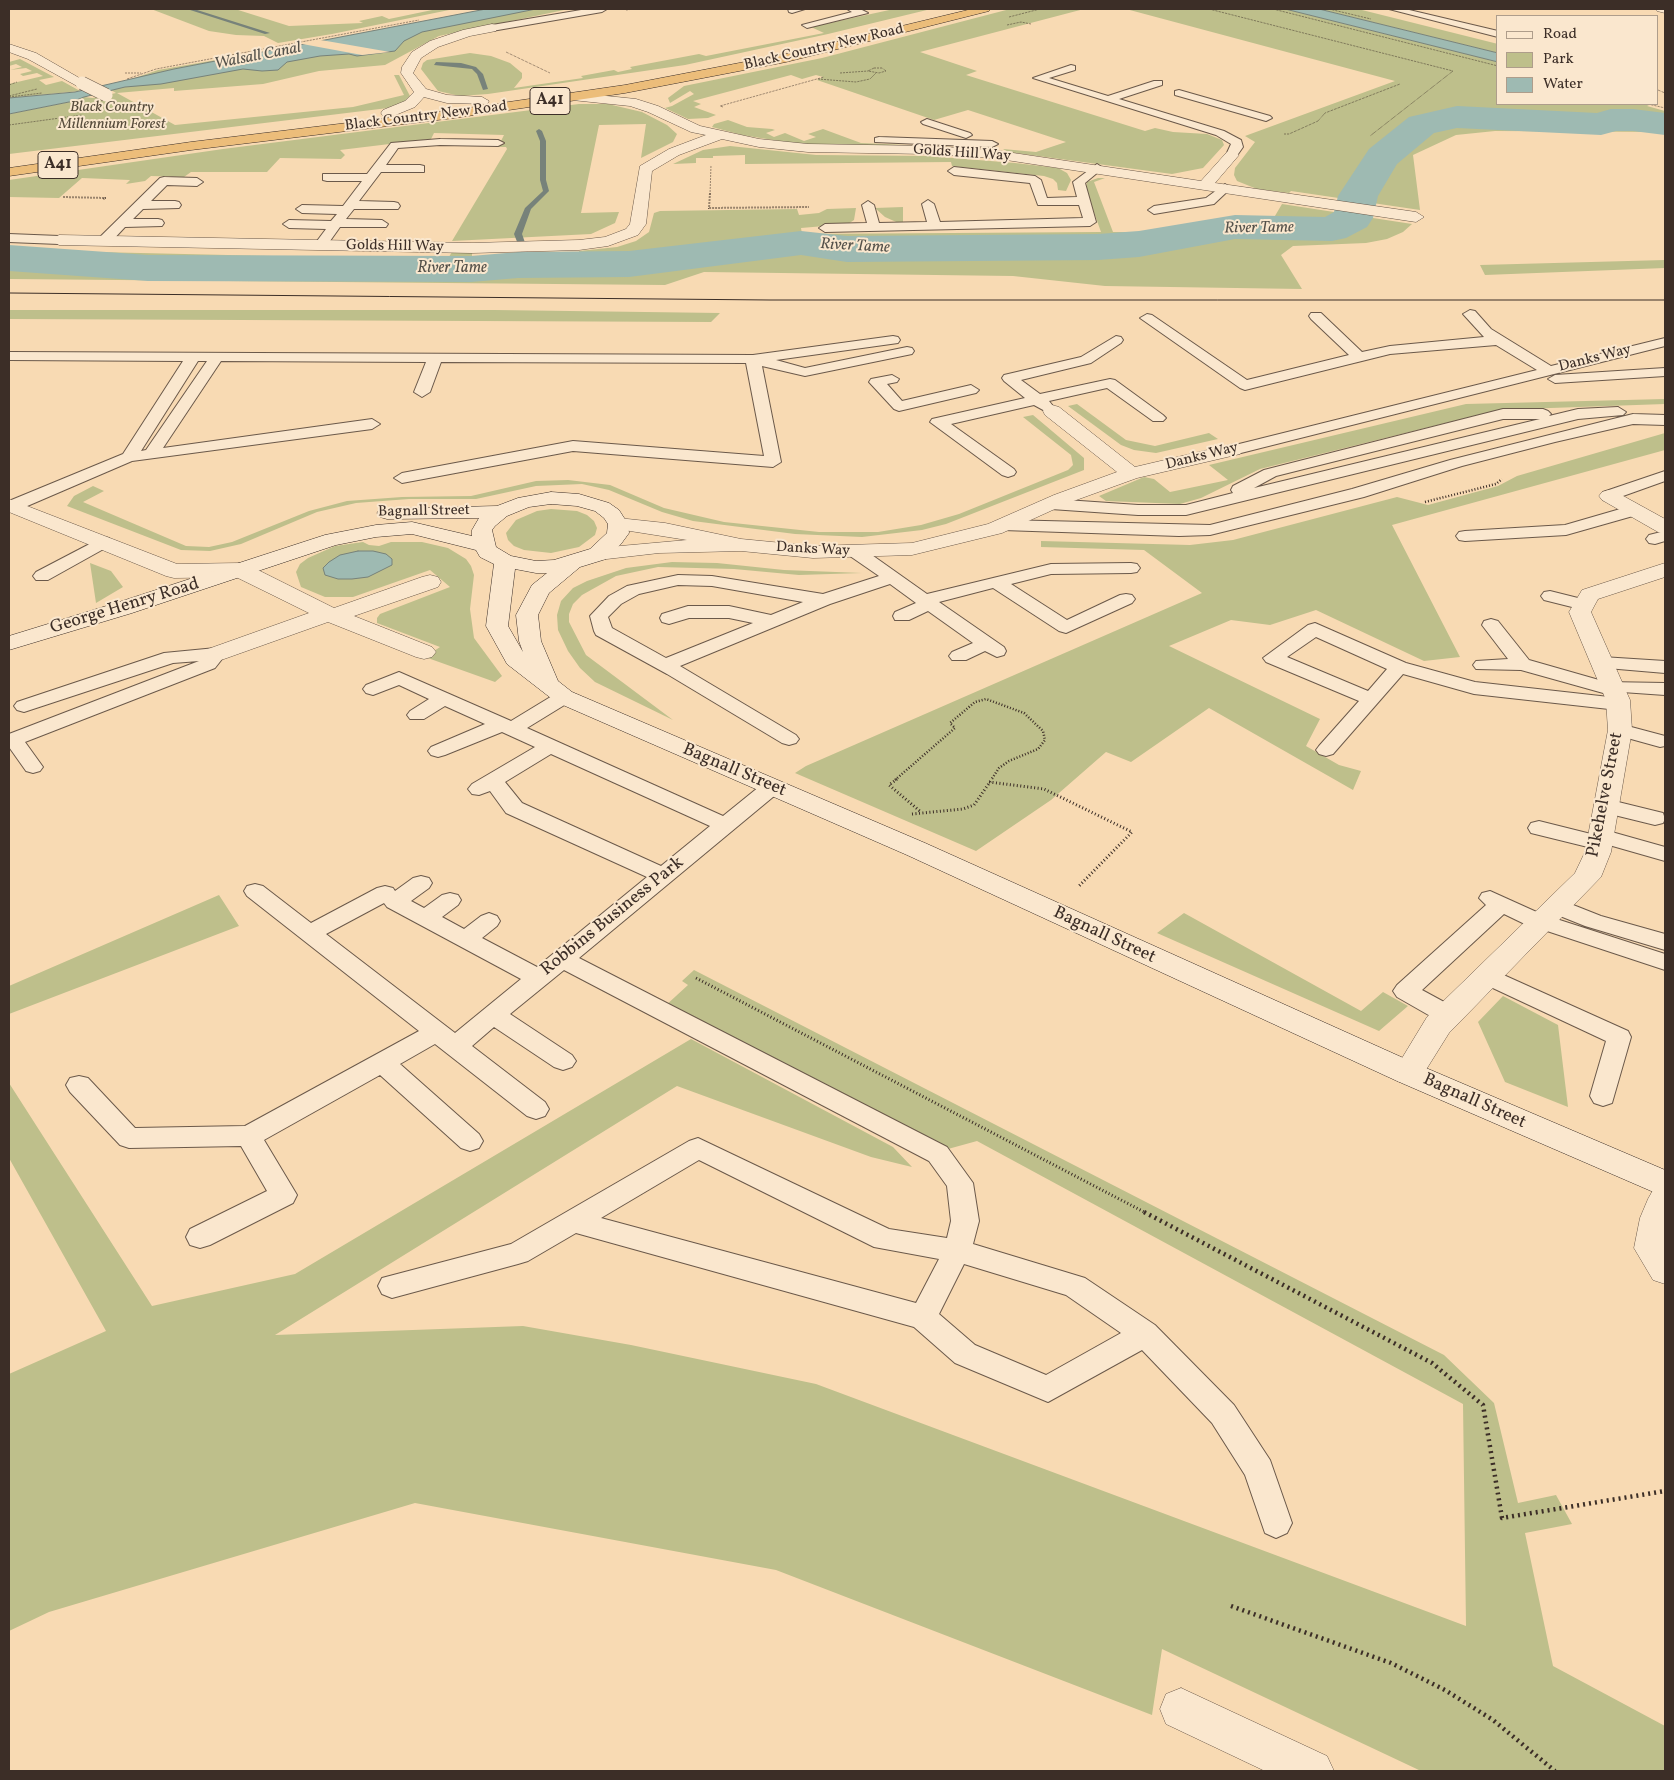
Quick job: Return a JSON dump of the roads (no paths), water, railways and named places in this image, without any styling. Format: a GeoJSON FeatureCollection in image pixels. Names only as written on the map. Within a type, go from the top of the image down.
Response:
{"type":"FeatureCollection","features":[{"type":"Feature","properties":{"kind":"highway","name":"Black Country New Road"},"geometry":{"type":"LineString","coordinates":[[9,172],[105,153],[608,82],[715,63],[805,44],[943,9]]}},
{"type":"Feature","properties":{"kind":"highway","name":"Black Country New Road"},"geometry":{"type":"LineString","coordinates":[[9,160],[105,153],[454,114],[577,97],[677,80],[838,46],[985,9]]}},
{"type":"Feature","properties":{"kind":"street"},"geometry":{"type":"LineString","coordinates":[[482,101],[447,100],[421,92],[408,73],[410,62],[416,55],[450,37],[492,28]]}},
{"type":"Feature","properties":{"kind":"street"},"geometry":{"type":"LineString","coordinates":[[9,48],[32,56],[106,95]]}},
{"type":"Feature","properties":{"kind":"street"},"geometry":{"type":"LineString","coordinates":[[653,109],[648,101],[652,90],[677,80]]}},
{"type":"Feature","properties":{"kind":"street"},"geometry":{"type":"LineString","coordinates":[[388,113],[410,104],[421,92]]}},
{"type":"Feature","properties":{"kind":"street","name":"Golds Hill Way"},"geometry":{"type":"LineString","coordinates":[[577,97],[620,99],[653,109],[696,129],[759,143],[808,148],[928,150],[992,144],[1097,168],[1416,217]]}},
{"type":"Feature","properties":{"kind":"street","name":"Golds Hill Way"},"geometry":{"type":"LineString","coordinates":[[58,240],[472,248],[579,244],[608,241],[632,232],[638,224],[645,169],[674,152],[719,135]]}},
{"type":"Feature","properties":{"kind":"street"},"geometry":{"type":"LineString","coordinates":[[1205,184],[1232,155]]}},
{"type":"Feature","properties":{"kind":"street"},"geometry":{"type":"LineString","coordinates":[[1052,411],[1131,474]]}},
{"type":"Feature","properties":{"kind":"street","name":"Danks Way"},"geometry":{"type":"LineString","coordinates":[[618,524],[665,529],[741,545],[813,552],[912,549],[967,537],[1003,525],[1051,504],[1131,474],[1233,450]]}},
{"type":"Feature","properties":{"kind":"street","name":"Bagnall Street"},"geometry":{"type":"LineString","coordinates":[[240,570],[313,531],[371,513],[500,512],[537,500],[568,499],[602,507],[612,514],[618,524],[618,533],[614,540],[598,554],[571,564],[536,567],[505,561],[488,552],[483,545],[482,530],[487,522],[500,512]]}},
{"type":"Feature","properties":{"kind":"street"},"geometry":{"type":"LineString","coordinates":[[1623,504],[1662,534]]}},
{"type":"Feature","properties":{"kind":"street","name":"Bagnall Street"},"geometry":{"type":"LineString","coordinates":[[10,505],[174,571],[240,570],[332,539],[376,531],[412,528],[483,545]]}},
{"type":"Feature","properties":{"kind":"street","name":"Danks Way"},"geometry":{"type":"LineString","coordinates":[[598,554],[659,547],[741,545]]}},
{"type":"Feature","properties":{"kind":"street","name":"Bagnall Street"},"geometry":{"type":"LineString","coordinates":[[505,561],[497,626],[515,659],[556,690],[916,849],[1408,1073],[1665,1184]]}},
{"type":"Feature","properties":{"kind":"street","name":"Bagnall Street"},"geometry":{"type":"LineString","coordinates":[[556,690],[530,641],[527,615],[540,590],[571,564]]}},
{"type":"Feature","properties":{"kind":"street","name":"Bagnall Street"},"geometry":{"type":"LineString","coordinates":[[240,570],[331,615],[424,652]]}},
{"type":"Feature","properties":{"kind":"street","name":"George Henry Road"},"geometry":{"type":"LineString","coordinates":[[9,643],[240,570]]}},
{"type":"Feature","properties":{"kind":"street"},"geometry":{"type":"LineString","coordinates":[[1584,604],[1590,595],[1665,570]]}},
{"type":"Feature","properties":{"kind":"street"},"geometry":{"type":"LineString","coordinates":[[212,662],[331,615],[430,582]]}},
{"type":"Feature","properties":{"kind":"street","name":"Pikehelve Street"},"geometry":{"type":"LineString","coordinates":[[1408,1073],[1438,1025],[1587,877],[1600,840],[1620,730],[1611,686],[1580,612],[1584,604]]}},
{"type":"Feature","properties":{"kind":"street"},"geometry":{"type":"LineString","coordinates":[[1665,1200],[1657,1218],[1651,1248],[1665,1270]]}},
{"type":"Feature","properties":{"kind":"street"},"geometry":{"type":"LineString","coordinates":[[1181,1709],[1312,1771]]}},
{"type":"Feature","properties":{"kind":"lane"},"geometry":{"type":"LineString","coordinates":[[492,28],[602,9]]}},
{"type":"Feature","properties":{"kind":"lane"},"geometry":{"type":"LineString","coordinates":[[798,17],[834,9]]}},
{"type":"Feature","properties":{"kind":"lane"},"geometry":{"type":"LineString","coordinates":[[798,17],[876,9]]}},
{"type":"Feature","properties":{"kind":"lane"},"geometry":{"type":"LineString","coordinates":[[1394,9],[1496,34]]}},
{"type":"Feature","properties":{"kind":"lane"},"geometry":{"type":"LineString","coordinates":[[558,16],[574,24]]}},
{"type":"Feature","properties":{"kind":"lane"},"geometry":{"type":"LineString","coordinates":[[1071,68],[1038,78],[1230,137],[1237,142],[1237,147],[1232,155]]}},
{"type":"Feature","properties":{"kind":"lane"},"geometry":{"type":"LineString","coordinates":[[1108,99],[1158,83]]}},
{"type":"Feature","properties":{"kind":"lane"},"geometry":{"type":"LineString","coordinates":[[1118,84],[1138,89]]}},
{"type":"Feature","properties":{"kind":"lane"},"geometry":{"type":"LineString","coordinates":[[1123,103],[1177,92],[1266,118]]}},
{"type":"Feature","properties":{"kind":"lane"},"geometry":{"type":"LineString","coordinates":[[1136,107],[1153,102]]}},
{"type":"Feature","properties":{"kind":"lane"},"geometry":{"type":"LineString","coordinates":[[1180,121],[1223,106]]}},
{"type":"Feature","properties":{"kind":"lane"},"geometry":{"type":"LineString","coordinates":[[923,125],[962,134],[992,144]]}},
{"type":"Feature","properties":{"kind":"lane"},"geometry":{"type":"LineString","coordinates":[[879,140],[992,144]]}},
{"type":"Feature","properties":{"kind":"lane"},"geometry":{"type":"LineString","coordinates":[[320,245],[395,145],[440,142],[489,145]]}},
{"type":"Feature","properties":{"kind":"lane"},"geometry":{"type":"LineString","coordinates":[[330,173],[423,164]]}},
{"type":"Feature","properties":{"kind":"lane"},"geometry":{"type":"LineString","coordinates":[[825,228],[1090,222],[1079,182],[1097,168]]}},
{"type":"Feature","properties":{"kind":"lane"},"geometry":{"type":"LineString","coordinates":[[955,175],[1035,180],[1042,202],[1084,201]]}},
{"type":"Feature","properties":{"kind":"lane"},"geometry":{"type":"LineString","coordinates":[[106,240],[164,181],[197,182]]}},
{"type":"Feature","properties":{"kind":"lane"},"geometry":{"type":"LineString","coordinates":[[1154,210],[1210,201],[1225,188]]}},
{"type":"Feature","properties":{"kind":"lane"},"geometry":{"type":"LineString","coordinates":[[144,201],[179,201]]}},
{"type":"Feature","properties":{"kind":"lane"},"geometry":{"type":"LineString","coordinates":[[305,204],[398,201]]}},
{"type":"Feature","properties":{"kind":"lane"},"geometry":{"type":"LineString","coordinates":[[928,204],[935,226]]}},
{"type":"Feature","properties":{"kind":"lane"},"geometry":{"type":"LineString","coordinates":[[868,205],[874,227]]}},
{"type":"Feature","properties":{"kind":"lane"},"geometry":{"type":"LineString","coordinates":[[123,223],[158,223]]}},
{"type":"Feature","properties":{"kind":"lane"},"geometry":{"type":"LineString","coordinates":[[289,224],[382,224]]}},
{"type":"Feature","properties":{"kind":"lane","name":"Golds Hill Way"},"geometry":{"type":"LineString","coordinates":[[9,238],[58,240]]}},
{"type":"Feature","properties":{"kind":"lane"},"geometry":{"type":"LineString","coordinates":[[1470,314],[1486,332],[1549,371]]}},
{"type":"Feature","properties":{"kind":"lane"},"geometry":{"type":"LineString","coordinates":[[1316,316],[1359,357]]}},
{"type":"Feature","properties":{"kind":"lane"},"geometry":{"type":"LineString","coordinates":[[1147,318],[1246,385],[1390,350],[1499,340]]}},
{"type":"Feature","properties":{"kind":"lane"},"geometry":{"type":"LineString","coordinates":[[9,356],[753,359],[893,340]]}},
{"type":"Feature","properties":{"kind":"lane"},"geometry":{"type":"LineString","coordinates":[[1052,411],[1009,378],[1086,360],[1116,340]]}},
{"type":"Feature","properties":{"kind":"lane","name":"Danks Way"},"geometry":{"type":"LineString","coordinates":[[1233,450],[1665,342]]}},
{"type":"Feature","properties":{"kind":"lane"},"geometry":{"type":"LineString","coordinates":[[753,359],[805,372],[906,351]]}},
{"type":"Feature","properties":{"kind":"lane"},"geometry":{"type":"LineString","coordinates":[[1049,356],[1064,366]]}},
{"type":"Feature","properties":{"kind":"lane"},"geometry":{"type":"LineString","coordinates":[[129,457],[193,357]]}},
{"type":"Feature","properties":{"kind":"lane"},"geometry":{"type":"LineString","coordinates":[[151,454],[217,357]]}},
{"type":"Feature","properties":{"kind":"lane"},"geometry":{"type":"LineString","coordinates":[[438,392],[442,358]]}},
{"type":"Feature","properties":{"kind":"lane"},"geometry":{"type":"LineString","coordinates":[[422,392],[442,358]]}},
{"type":"Feature","properties":{"kind":"lane"},"geometry":{"type":"LineString","coordinates":[[402,478],[573,446],[773,462],[753,359]]}},
{"type":"Feature","properties":{"kind":"lane"},"geometry":{"type":"LineString","coordinates":[[1001,367],[1015,376]]}},
{"type":"Feature","properties":{"kind":"lane"},"geometry":{"type":"LineString","coordinates":[[1504,382],[1665,372]]}},
{"type":"Feature","properties":{"kind":"lane"},"geometry":{"type":"LineString","coordinates":[[955,378],[996,408]]}},
{"type":"Feature","properties":{"kind":"lane"},"geometry":{"type":"LineString","coordinates":[[892,379],[876,382],[899,406],[971,390]]}},
{"type":"Feature","properties":{"kind":"lane"},"geometry":{"type":"LineString","coordinates":[[1008,472],[938,422],[1110,382],[1158,418]]}},
{"type":"Feature","properties":{"kind":"lane"},"geometry":{"type":"LineString","coordinates":[[1212,505],[1270,474],[1503,414],[1665,411]]}},
{"type":"Feature","properties":{"kind":"lane"},"geometry":{"type":"LineString","coordinates":[[1051,504],[1164,511],[1186,510],[1578,414]]}},
{"type":"Feature","properties":{"kind":"lane"},"geometry":{"type":"LineString","coordinates":[[1003,525],[1179,531],[1210,530],[1349,495],[1552,438],[1633,419],[1665,420]]}},
{"type":"Feature","properties":{"kind":"lane"},"geometry":{"type":"LineString","coordinates":[[10,505],[129,457],[372,424]]}},
{"type":"Feature","properties":{"kind":"lane"},"geometry":{"type":"LineString","coordinates":[[1438,469],[1489,468],[1665,424]]}},
{"type":"Feature","properties":{"kind":"lane"},"geometry":{"type":"LineString","coordinates":[[1465,536],[1566,530],[1623,504],[1665,476]]}},
{"type":"Feature","properties":{"kind":"lane"},"geometry":{"type":"LineString","coordinates":[[1623,504],[1660,494]]}},
{"type":"Feature","properties":{"kind":"lane"},"geometry":{"type":"LineString","coordinates":[[1521,533],[1540,516]]}},
{"type":"Feature","properties":{"kind":"lane"},"geometry":{"type":"LineString","coordinates":[[42,576],[103,542]]}},
{"type":"Feature","properties":{"kind":"lane"},"geometry":{"type":"LineString","coordinates":[[856,552],[992,648],[959,656]]}},
{"type":"Feature","properties":{"kind":"lane"},"geometry":{"type":"LineString","coordinates":[[902,616],[927,602],[995,582],[1050,569],[1131,568]]}},
{"type":"Feature","properties":{"kind":"lane"},"geometry":{"type":"LineString","coordinates":[[665,665],[824,600],[892,578]]}},
{"type":"Feature","properties":{"kind":"lane"},"geometry":{"type":"LineString","coordinates":[[789,739],[665,665],[603,631],[599,616],[614,600],[633,590],[678,580],[712,581],[824,600]]}},
{"type":"Feature","properties":{"kind":"lane"},"geometry":{"type":"LineString","coordinates":[[995,582],[1066,627],[1126,599]]}},
{"type":"Feature","properties":{"kind":"lane"},"geometry":{"type":"LineString","coordinates":[[1550,596],[1584,604]]}},
{"type":"Feature","properties":{"kind":"lane"},"geometry":{"type":"LineString","coordinates":[[669,618],[688,612],[729,612],[772,622]]}},
{"type":"Feature","properties":{"kind":"lane"},"geometry":{"type":"LineString","coordinates":[[1492,625],[1522,664]]}},
{"type":"Feature","properties":{"kind":"lane"},"geometry":{"type":"LineString","coordinates":[[1371,699],[1273,658],[1315,629],[1399,667],[1474,688],[1611,686],[1665,689]]}},
{"type":"Feature","properties":{"kind":"lane"},"geometry":{"type":"LineString","coordinates":[[24,706],[171,657],[212,662]]}},
{"type":"Feature","properties":{"kind":"lane"},"geometry":{"type":"LineString","coordinates":[[33,767],[11,740],[212,662]]}},
{"type":"Feature","properties":{"kind":"lane"},"geometry":{"type":"LineString","coordinates":[[1483,665],[1522,664],[1611,686],[1665,667]]}},
{"type":"Feature","properties":{"kind":"lane"},"geometry":{"type":"LineString","coordinates":[[1326,750],[1399,667]]}},
{"type":"Feature","properties":{"kind":"lane"},"geometry":{"type":"LineString","coordinates":[[373,689],[398,678],[726,825]]}},
{"type":"Feature","properties":{"kind":"lane"},"geometry":{"type":"LineString","coordinates":[[438,751],[507,727],[556,690]]}},
{"type":"Feature","properties":{"kind":"lane"},"geometry":{"type":"LineString","coordinates":[[418,715],[443,699]]}},
{"type":"Feature","properties":{"kind":"lane"},"geometry":{"type":"LineString","coordinates":[[1620,730],[1660,741]]}},
{"type":"Feature","properties":{"kind":"lane"},"geometry":{"type":"LineString","coordinates":[[550,746],[486,785],[523,818],[663,876]]}},
{"type":"Feature","properties":{"kind":"lane","name":"Robbins Business Park"},"geometry":{"type":"LineString","coordinates":[[249,1136],[382,1062],[446,1039],[493,1015],[772,787]]}},
{"type":"Feature","properties":{"kind":"lane"},"geometry":{"type":"LineString","coordinates":[[1606,806],[1655,818]]}},
{"type":"Feature","properties":{"kind":"lane"},"geometry":{"type":"LineString","coordinates":[[1539,828],[1665,854]]}},
{"type":"Feature","properties":{"kind":"lane"},"geometry":{"type":"LineString","coordinates":[[310,933],[357,898],[420,883]]}},
{"type":"Feature","properties":{"kind":"lane"},"geometry":{"type":"LineString","coordinates":[[255,891],[536,1109]]}},
{"type":"Feature","properties":{"kind":"lane"},"geometry":{"type":"LineString","coordinates":[[383,892],[426,918],[539,978]]}},
{"type":"Feature","properties":{"kind":"lane"},"geometry":{"type":"LineString","coordinates":[[426,918],[450,900]]}},
{"type":"Feature","properties":{"kind":"lane"},"geometry":{"type":"LineString","coordinates":[[1448,1015],[1405,991],[1496,901],[1547,917],[1665,962]]}},
{"type":"Feature","properties":{"kind":"lane"},"geometry":{"type":"LineString","coordinates":[[1547,917],[1593,921],[1665,942]]}},
{"type":"Feature","properties":{"kind":"lane"},"geometry":{"type":"LineString","coordinates":[[466,939],[489,921]]}},
{"type":"Feature","properties":{"kind":"lane"},"geometry":{"type":"LineString","coordinates":[[562,959],[938,1154],[960,1183],[965,1221],[957,1251],[923,1317]]}},
{"type":"Feature","properties":{"kind":"lane"},"geometry":{"type":"LineString","coordinates":[[1488,976],[1619,1037],[1603,1096]]}},
{"type":"Feature","properties":{"kind":"lane"},"geometry":{"type":"LineString","coordinates":[[493,1015],[563,1061]]}},
{"type":"Feature","properties":{"kind":"lane"},"geometry":{"type":"LineString","coordinates":[[382,1062],[470,1141]]}},
{"type":"Feature","properties":{"kind":"lane"},"geometry":{"type":"LineString","coordinates":[[79,1085],[129,1138],[249,1136],[283,1195],[200,1237]]}},
{"type":"Feature","properties":{"kind":"lane"},"geometry":{"type":"LineString","coordinates":[[392,1286],[518,1253],[698,1148],[884,1239],[957,1251],[1075,1286],[1146,1334],[1223,1414],[1259,1470],[1276,1523]]}},
{"type":"Feature","properties":{"kind":"lane"},"geometry":{"type":"LineString","coordinates":[[573,1221],[923,1317],[965,1354],[1048,1389],[1146,1334]]}},
{"type":"Feature","properties":{"kind":"water","name":"Walsall Canal"},"geometry":{"type":"Polygon","coordinates":[[[486,9],[536,9],[422,32],[404,41],[395,51],[357,56],[349,54],[320,56],[287,62],[278,70],[243,69],[161,84],[125,87],[74,101],[9,114],[9,98],[75,92],[174,69],[486,9]]]}},
{"type":"Feature","properties":{"kind":"water"},"geometry":{"type":"Polygon","coordinates":[[[1285,9],[1319,9],[1496,53],[1496,62],[1285,9]]]}},
{"type":"Feature","properties":{"kind":"water"},"geometry":{"type":"Polygon","coordinates":[[[358,551],[373,551],[386,554],[392,559],[392,565],[368,577],[338,579],[325,575],[323,568],[329,562],[340,555],[358,551]]]}},
{"type":"Feature","properties":{"kind":"waterway"},"geometry":{"type":"LineString","coordinates":[[189,9],[267,33]]}},
{"type":"Feature","properties":{"kind":"waterway"},"geometry":{"type":"LineString","coordinates":[[436,64],[461,65],[474,68],[480,74],[485,89]]}},
{"type":"Feature","properties":{"kind":"waterway"},"geometry":{"type":"LineString","coordinates":[[1659,87],[1665,87]]}},
{"type":"Feature","properties":{"kind":"waterway","name":"River Tame"},"geometry":{"type":"LineString","coordinates":[[9,258],[148,268],[471,269],[518,265],[629,264],[801,243],[847,249],[1098,247],[1139,244],[1235,227],[1332,229],[1353,218],[1358,196],[1382,157],[1422,125],[1457,117],[1601,124],[1611,120],[1633,120],[1665,124]]}},
{"type":"Feature","properties":{"kind":"waterway"},"geometry":{"type":"LineString","coordinates":[[539,131],[543,141],[543,180],[546,191],[528,208],[518,234],[526,255],[541,266]]}},
{"type":"Feature","properties":{"kind":"tram line"},"geometry":{"type":"LineString","coordinates":[[9,293],[770,300],[1665,300]]}},
{"type":"Feature","properties":{"kind":"park label","name":"Black Country Millennium Forest"},"geometry":{"type":"Point","coordinates":[112,116]}}]}
